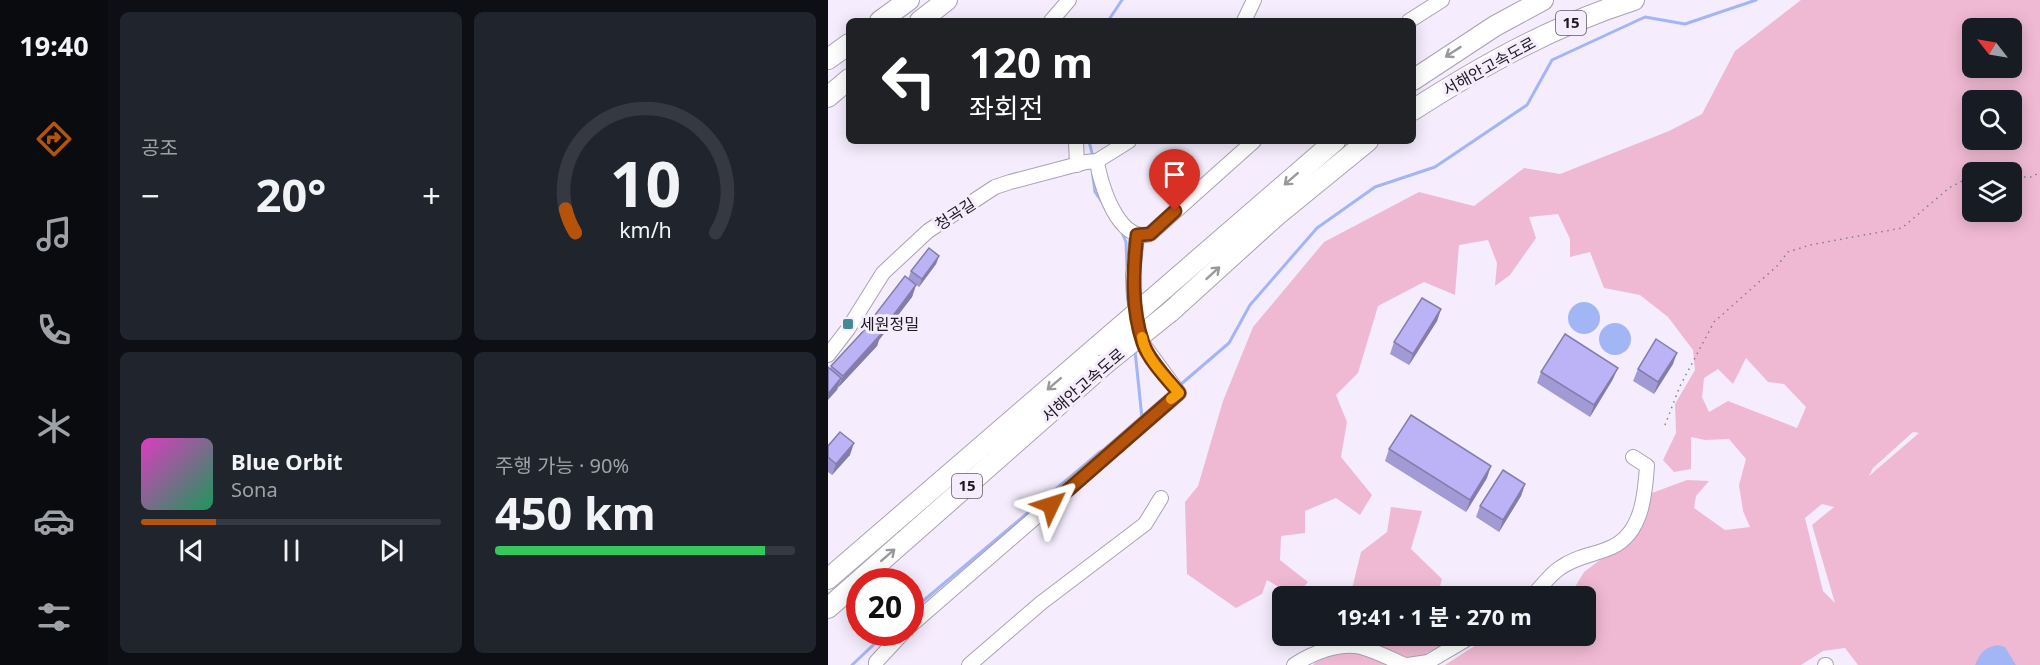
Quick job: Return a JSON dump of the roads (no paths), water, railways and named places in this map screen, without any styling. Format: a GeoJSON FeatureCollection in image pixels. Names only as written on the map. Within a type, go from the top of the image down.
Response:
{"type":"FeatureCollection","features":[{"type":"Feature","properties":{"kind":"highway"},"geometry":{"type":"LineString","coordinates":[[884,18],[909,0]]}},
{"type":"Feature","properties":{"kind":"highway"},"geometry":{"type":"LineString","coordinates":[[924,18],[947,0]]}},
{"type":"Feature","properties":{"kind":"highway","name":"서해안고속도로"},"geometry":{"type":"LineString","coordinates":[[1416,78],[1495,26],[1543,0]]}},
{"type":"Feature","properties":{"kind":"highway","name":"서해안고속도로"},"geometry":{"type":"LineString","coordinates":[[1416,108],[1511,52],[1600,11],[1634,0]]}},
{"type":"Feature","properties":{"kind":"highway"},"geometry":{"type":"LineString","coordinates":[[828,59],[846,46]]}},
{"type":"Feature","properties":{"kind":"highway"},"geometry":{"type":"LineString","coordinates":[[828,97],[846,82]]}},
{"type":"Feature","properties":{"kind":"highway","name":"서해안고속도로"},"geometry":{"type":"LineString","coordinates":[[828,579],[1332,144]]}},
{"type":"Feature","properties":{"kind":"highway","name":"서해안고속도로"},"geometry":{"type":"LineString","coordinates":[[828,608],[1105,364],[1170,312],[1276,216],[1364,144]]}},
{"type":"Feature","properties":{"kind":"street"},"geometry":{"type":"LineString","coordinates":[[1054,18],[1069,0]]}},
{"type":"Feature","properties":{"kind":"street"},"geometry":{"type":"LineString","coordinates":[[1245,18],[1254,0]]}},
{"type":"Feature","properties":{"kind":"street"},"geometry":{"type":"LineString","coordinates":[[1415,18],[1442,0]]}},
{"type":"Feature","properties":{"kind":"street"},"geometry":{"type":"LineString","coordinates":[[1076,144],[1077,165]]}},
{"type":"Feature","properties":{"kind":"street","name":"청곡길"},"geometry":{"type":"LineString","coordinates":[[828,355],[883,273],[928,231],[995,187],[1097,161],[1124,144]]}},
{"type":"Feature","properties":{"kind":"street"},"geometry":{"type":"LineString","coordinates":[[1097,161],[1107,200],[1121,221],[1137,235],[1150,234],[1251,144]]}},
{"type":"Feature","properties":{"kind":"street"},"geometry":{"type":"LineString","coordinates":[[924,614],[1179,393],[1143,344],[1133,287],[1137,235]]}},
{"type":"Feature","properties":{"kind":"street"},"geometry":{"type":"LineString","coordinates":[[1542,586],[1560,568],[1580,557],[1613,547],[1633,529],[1644,497],[1647,466],[1633,457]]}},
{"type":"Feature","properties":{"kind":"street"},"geometry":{"type":"LineString","coordinates":[[969,665],[1041,603],[1145,524],[1161,498]]}},
{"type":"Feature","properties":{"kind":"street"},"geometry":{"type":"LineString","coordinates":[[876,665],[876,662],[891,646]]}},
{"type":"Feature","properties":{"kind":"street"},"geometry":{"type":"LineString","coordinates":[[1294,665],[1312,654],[1328,649],[1360,647],[1406,665],[1428,662],[1455,646]]}},
{"type":"Feature","properties":{"kind":"water"},"geometry":{"type":"Polygon","coordinates":[[[1584,302],[1595,307],[1600,318],[1595,329],[1584,334],[1573,329],[1568,318],[1573,307],[1584,302]]]}},
{"type":"Feature","properties":{"kind":"water"},"geometry":{"type":"Polygon","coordinates":[[[1615,323],[1626,328],[1631,339],[1626,350],[1615,355],[1604,350],[1599,339],[1604,328],[1615,323]]]}},
{"type":"Feature","properties":{"kind":"water"},"geometry":{"type":"Polygon","coordinates":[[[1998,645],[2005,647],[2016,665],[1975,665],[1984,651],[1998,645]]]}},
{"type":"Feature","properties":{"kind":"waterway"},"geometry":{"type":"LineString","coordinates":[[1110,18],[1122,0]]}},
{"type":"Feature","properties":{"kind":"waterway"},"geometry":{"type":"LineString","coordinates":[[1180,385],[1229,343],[1250,305],[1317,228],[1375,187],[1435,167],[1527,105],[1552,60],[1645,17],[1685,24],[1756,0]]}},
{"type":"Feature","properties":{"kind":"waterway"},"geometry":{"type":"LineString","coordinates":[[1090,144],[1093,157]]}},
{"type":"Feature","properties":{"kind":"waterway"},"geometry":{"type":"LineString","coordinates":[[1092,169],[1095,192],[1102,202]]}},
{"type":"Feature","properties":{"kind":"waterway"},"geometry":{"type":"LineString","coordinates":[[1121,230],[1126,242],[1127,267]]}},
{"type":"Feature","properties":{"kind":"waterway"},"geometry":{"type":"LineString","coordinates":[[1135,351],[1142,418]]}},
{"type":"Feature","properties":{"kind":"waterway"},"geometry":{"type":"LineString","coordinates":[[924,600],[1101,451]]}},
{"type":"Feature","properties":{"kind":"waterway"},"geometry":{"type":"LineString","coordinates":[[852,665],[872,646]]}},
{"type":"Feature","properties":{"kind":"place","name":"세원정밀"},"geometry":{"type":"Point","coordinates":[848,324]}}]}
